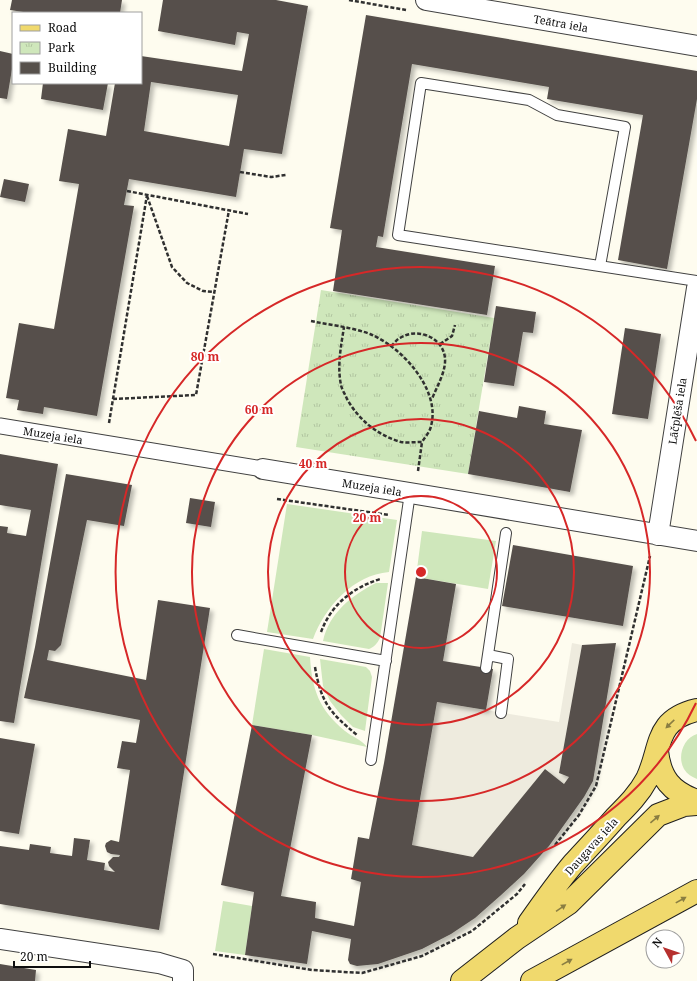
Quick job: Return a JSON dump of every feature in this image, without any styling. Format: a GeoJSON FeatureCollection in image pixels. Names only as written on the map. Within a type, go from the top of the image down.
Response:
{"type":"FeatureCollection","features":[{"type":"Feature","properties":{"kind":"main road","name":"Daugavas iela"},"geometry":{"type":"LineString","coordinates":[[517,938],[572,866],[637,794],[647,778],[657,751],[659,740],[666,728],[676,718],[688,712],[697,710]]}},
{"type":"Feature","properties":{"kind":"main road","name":"Daugavas iela"},"geometry":{"type":"LineString","coordinates":[[657,751],[660,767],[669,785],[680,794],[697,803]]}},
{"type":"Feature","properties":{"kind":"main road","name":"Daugavas iela"},"geometry":{"type":"LineString","coordinates":[[462,981],[517,938],[569,903],[658,815],[684,805],[697,803]]}},
{"type":"Feature","properties":{"kind":"main road"},"geometry":{"type":"LineString","coordinates":[[532,981],[697,892]]}},
{"type":"Feature","properties":{"kind":"street","name":"Teātra iela"},"geometry":{"type":"LineString","coordinates":[[426,0],[697,46]]}},
{"type":"Feature","properties":{"kind":"street","name":"Lāčplēša iela"},"geometry":{"type":"LineString","coordinates":[[658,535],[697,288]]}},
{"type":"Feature","properties":{"kind":"street","name":"Muzeja iela"},"geometry":{"type":"LineString","coordinates":[[0,426],[263,470],[410,492],[697,541]]}},
{"type":"Feature","properties":{"kind":"street"},"geometry":{"type":"LineString","coordinates":[[0,939],[159,963],[183,975]]}},
{"type":"Feature","properties":{"kind":"lane"},"geometry":{"type":"LineString","coordinates":[[600,266],[625,127],[557,115],[529,100],[421,83],[398,235],[697,281]]}},
{"type":"Feature","properties":{"kind":"lane"},"geometry":{"type":"LineString","coordinates":[[371,760],[410,492]]}},
{"type":"Feature","properties":{"kind":"lane"},"geometry":{"type":"LineString","coordinates":[[486,668],[506,533]]}},
{"type":"Feature","properties":{"kind":"lane"},"geometry":{"type":"LineString","coordinates":[[237,636],[386,661]]}},
{"type":"Feature","properties":{"kind":"lane"},"geometry":{"type":"LineString","coordinates":[[488,655],[508,658],[501,713]]}},
{"type":"Feature","properties":{"kind":"path"},"geometry":{"type":"LineString","coordinates":[[240,172],[271,177],[286,175]]}},
{"type":"Feature","properties":{"kind":"path"},"geometry":{"type":"LineString","coordinates":[[126,191],[248,214]]}},
{"type":"Feature","properties":{"kind":"path"},"geometry":{"type":"LineString","coordinates":[[147,195],[172,267],[187,283],[203,291],[214,292]]}},
{"type":"Feature","properties":{"kind":"path"},"geometry":{"type":"LineString","coordinates":[[106,444],[147,195]]}},
{"type":"Feature","properties":{"kind":"path"},"geometry":{"type":"LineString","coordinates":[[113,398],[196,396],[229,210]]}},
{"type":"Feature","properties":{"kind":"path"},"geometry":{"type":"LineString","coordinates":[[310,321],[344,327],[371,335],[391,346],[421,378],[432,399],[434,413],[431,428],[422,442],[418,473],[410,492]]}},
{"type":"Feature","properties":{"kind":"path"},"geometry":{"type":"LineString","coordinates":[[440,344],[452,336],[455,325]]}},
{"type":"Feature","properties":{"kind":"path"},"geometry":{"type":"LineString","coordinates":[[344,327],[339,371],[341,387],[350,403],[359,416],[370,427],[386,436],[402,442],[422,442]]}},
{"type":"Feature","properties":{"kind":"path"},"geometry":{"type":"LineString","coordinates":[[391,346],[399,338],[409,334],[419,333],[427,335],[440,344],[444,350],[444,367],[432,399]]}},
{"type":"Feature","properties":{"kind":"path"},"geometry":{"type":"LineString","coordinates":[[555,845],[579,815],[596,786],[651,554]]}},
{"type":"Feature","properties":{"kind":"path"},"geometry":{"type":"LineString","coordinates":[[375,739],[356,735],[329,710],[320,690],[315,667],[316,649],[326,620],[336,606],[350,593],[365,584],[382,578],[398,579]]}},
{"type":"Feature","properties":{"kind":"path"},"geometry":{"type":"LineString","coordinates":[[213,954],[312,970],[362,973],[422,956],[472,931],[517,894],[526,882]]}},
{"type":"Feature","properties":{"kind":"green space"},"geometry":{"type":"Polygon","coordinates":[[[321,290],[494,318],[468,474],[296,447],[321,290]]]}},
{"type":"Feature","properties":{"kind":"green space"},"geometry":{"type":"Polygon","coordinates":[[[287,504],[397,520],[389,572],[376,574],[352,586],[325,615],[313,639],[267,632],[287,504]]]}},
{"type":"Feature","properties":{"kind":"green space"},"geometry":{"type":"Polygon","coordinates":[[[422,531],[496,541],[488,589],[416,577],[422,531]]]}},
{"type":"Feature","properties":{"kind":"green space"},"geometry":{"type":"Polygon","coordinates":[[[376,583],[388,583],[380,638],[378,642],[369,649],[323,641],[330,622],[343,606],[358,593],[376,583]]]}},
{"type":"Feature","properties":{"kind":"green space"},"geometry":{"type":"Polygon","coordinates":[[[264,649],[310,657],[315,689],[323,707],[336,723],[367,747],[312,735],[252,725],[264,649]]]}},
{"type":"Feature","properties":{"kind":"green space"},"geometry":{"type":"Polygon","coordinates":[[[320,659],[366,667],[370,671],[372,677],[365,731],[353,727],[330,701],[323,686],[320,659]]]}},
{"type":"Feature","properties":{"kind":"green space"},"geometry":{"type":"Polygon","coordinates":[[[697,734],[697,779],[685,771],[682,764],[681,754],[688,739],[697,734]]]}},
{"type":"Feature","properties":{"kind":"green space"},"geometry":{"type":"Polygon","coordinates":[[[223,901],[252,906],[245,955],[215,951],[223,901]]]}},
{"type":"Feature","properties":{"kind":"shaded area"},"geometry":{"type":"Polygon","coordinates":[[[572,643],[582,645],[559,773],[569,777],[564,784],[545,769],[473,857],[412,845],[437,702],[559,722],[572,643]]]}},
{"type":"Feature","properties":{"kind":"building"},"geometry":{"type":"Polygon","coordinates":[[[12,0],[122,0],[120,12],[23,12],[10,10],[12,0]]]}},
{"type":"Feature","properties":{"kind":"building"},"geometry":{"type":"Polygon","coordinates":[[[163,0],[276,0],[308,6],[282,154],[244,149],[236,197],[129,179],[124,205],[134,206],[97,416],[44,407],[43,414],[17,410],[19,400],[6,398],[19,323],[54,329],[79,184],[59,181],[68,129],[106,136],[115,84],[142,84],[142,56],[242,71],[249,34],[237,32],[235,45],[158,31],[163,0]],[[151,82],[144,131],[229,146],[238,95],[151,82]]]}},
{"type":"Feature","properties":{"kind":"building"},"geometry":{"type":"Polygon","coordinates":[[[366,15],[697,71],[697,99],[667,269],[618,260],[643,115],[547,99],[549,87],[412,64],[383,237],[378,236],[376,247],[495,266],[487,315],[333,291],[342,230],[330,228],[366,15]]]}},
{"type":"Feature","properties":{"kind":"building"},"geometry":{"type":"Polygon","coordinates":[[[0,51],[12,54],[12,69],[7,99],[0,98],[0,51]]]}},
{"type":"Feature","properties":{"kind":"building"},"geometry":{"type":"Polygon","coordinates":[[[43,84],[108,84],[103,110],[41,99],[43,84]]]}},
{"type":"Feature","properties":{"kind":"building"},"geometry":{"type":"Polygon","coordinates":[[[4,179],[29,184],[25,202],[0,197],[4,179]]]}},
{"type":"Feature","properties":{"kind":"building"},"geometry":{"type":"Polygon","coordinates":[[[496,306],[536,312],[533,333],[523,332],[514,386],[484,382],[496,306]]]}},
{"type":"Feature","properties":{"kind":"building"},"geometry":{"type":"Polygon","coordinates":[[[625,328],[661,334],[648,419],[612,414],[625,328]]]}},
{"type":"Feature","properties":{"kind":"building"},"geometry":{"type":"Polygon","coordinates":[[[519,406],[546,411],[544,424],[582,430],[570,492],[468,474],[479,411],[517,418],[519,406]]]}},
{"type":"Feature","properties":{"kind":"building"},"geometry":{"type":"Polygon","coordinates":[[[0,454],[58,464],[14,723],[0,721],[0,526],[8,527],[7,533],[26,536],[31,510],[0,505],[0,454]]]}},
{"type":"Feature","properties":{"kind":"building"},"geometry":{"type":"Polygon","coordinates":[[[66,474],[132,485],[124,526],[87,520],[61,645],[55,651],[49,650],[47,660],[146,680],[158,600],[210,608],[159,930],[0,904],[0,846],[29,850],[30,844],[51,847],[50,853],[72,856],[74,838],[90,840],[87,860],[105,863],[104,870],[115,872],[109,866],[108,862],[113,857],[119,857],[120,855],[107,852],[105,846],[106,843],[111,840],[119,842],[130,770],[117,768],[122,741],[136,743],[140,720],[24,698],[35,647],[66,474]]]}},
{"type":"Feature","properties":{"kind":"building"},"geometry":{"type":"Polygon","coordinates":[[[190,498],[215,502],[211,527],[186,523],[190,498]]]}},
{"type":"Feature","properties":{"kind":"building"},"geometry":{"type":"Polygon","coordinates":[[[513,545],[633,566],[623,626],[502,606],[513,545]]]}},
{"type":"Feature","properties":{"kind":"building"},"geometry":{"type":"Polygon","coordinates":[[[416,577],[456,584],[443,661],[493,669],[486,710],[437,702],[412,845],[473,857],[545,769],[564,784],[569,777],[559,773],[582,645],[616,643],[593,781],[584,797],[549,846],[524,874],[475,918],[451,934],[422,949],[378,964],[357,966],[350,964],[348,960],[351,939],[312,931],[307,964],[245,955],[254,892],[221,885],[252,725],[312,735],[281,896],[316,902],[315,918],[354,926],[361,882],[351,879],[358,837],[369,839],[384,763],[416,577]]]}},
{"type":"Feature","properties":{"kind":"building"},"geometry":{"type":"Polygon","coordinates":[[[0,738],[35,744],[19,834],[0,831],[0,738]]]}},
{"type":"Feature","properties":{"kind":"building"},"geometry":{"type":"Polygon","coordinates":[[[0,964],[36,970],[35,981],[0,981],[0,964]]]}}]}
